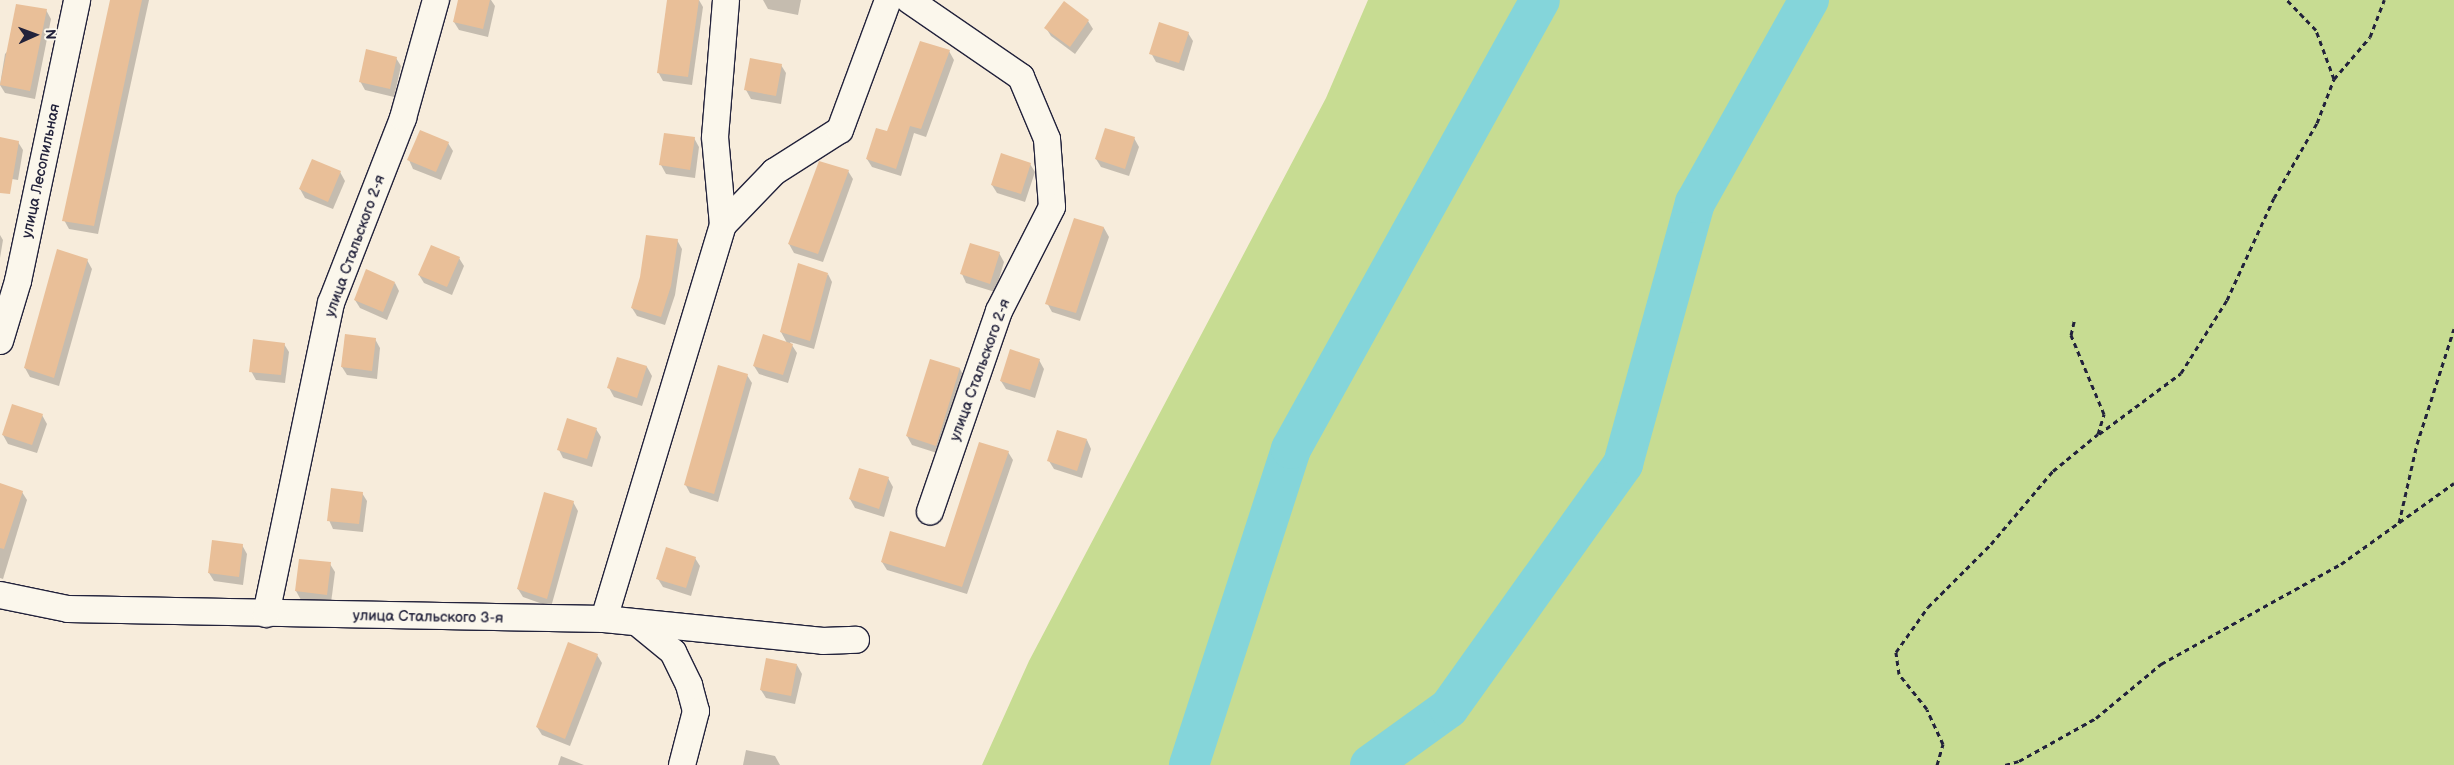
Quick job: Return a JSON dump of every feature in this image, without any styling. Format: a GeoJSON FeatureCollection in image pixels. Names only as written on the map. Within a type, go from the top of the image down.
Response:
{"type":"FeatureCollection","features":[{"type":"Feature","properties":{"kind":"street","name":"улица Лесопильная"},"geometry":{"type":"LineString","coordinates":[[0,341],[18,281],[77,0]]}},
{"type":"Feature","properties":{"kind":"street","name":"улица Стальского 2-я"},"geometry":{"type":"LineString","coordinates":[[266,614],[331,303],[403,118],[436,0]]}},
{"type":"Feature","properties":{"kind":"street"},"geometry":{"type":"LineString","coordinates":[[604,619],[724,225],[715,137],[726,0]]}},
{"type":"Feature","properties":{"kind":"street"},"geometry":{"type":"LineString","coordinates":[[724,225],[774,172],[840,130],[888,0]]}},
{"type":"Feature","properties":{"kind":"street","name":"улица Стальского 2-я"},"geometry":{"type":"LineString","coordinates":[[909,0],[1021,77],[1047,139],[1052,207],[999,311],[930,511]]}},
{"type":"Feature","properties":{"kind":"street","name":"улица Стальского 3-я"},"geometry":{"type":"LineString","coordinates":[[0,595],[68,609],[604,619],[640,625],[823,641],[856,640]]}},
{"type":"Feature","properties":{"kind":"street"},"geometry":{"type":"LineString","coordinates":[[640,625],[673,652],[689,685],[696,711],[682,765]]}},
{"type":"Feature","properties":{"kind":"path"},"geometry":{"type":"LineString","coordinates":[[2287,0],[2316,30],[2334,79]]}},
{"type":"Feature","properties":{"kind":"path"},"geometry":{"type":"LineString","coordinates":[[1937,765],[1943,744],[1927,708],[1899,674],[1896,652],[1928,608],[1990,544],[2053,471],[2098,434],[2181,373],[2227,300],[2274,198],[2317,123],[2334,79],[2370,37],[2384,0]]}},
{"type":"Feature","properties":{"kind":"path"},"geometry":{"type":"LineString","coordinates":[[2075,318],[2071,335],[2104,414],[2098,434]]}},
{"type":"Feature","properties":{"kind":"path"},"geometry":{"type":"LineString","coordinates":[[2399,523],[2417,444],[2454,329]]}},
{"type":"Feature","properties":{"kind":"path"},"geometry":{"type":"LineString","coordinates":[[2005,765],[2096,718],[2161,664],[2341,564],[2454,483]]}},
{"type":"Feature","properties":{"kind":"green space"},"geometry":{"type":"Polygon","coordinates":[[[1368,0],[2454,0],[2454,765],[982,765],[1029,661],[1326,98],[1368,0]]]}},
{"type":"Feature","properties":{"kind":"building"},"geometry":{"type":"Polygon","coordinates":[[[110,0],[142,0],[94,226],[62,221],[110,0]]]}},
{"type":"Feature","properties":{"kind":"building"},"geometry":{"type":"Polygon","coordinates":[[[458,0],[490,0],[483,29],[453,22],[458,0]]]}},
{"type":"Feature","properties":{"kind":"building"},"geometry":{"type":"Polygon","coordinates":[[[667,0],[699,0],[688,77],[657,73],[667,0]]]}},
{"type":"Feature","properties":{"kind":"building"},"geometry":{"type":"Polygon","coordinates":[[[1064,1],[1089,20],[1070,47],[1044,28],[1064,1]]]}},
{"type":"Feature","properties":{"kind":"building"},"geometry":{"type":"Polygon","coordinates":[[[16,4],[47,9],[30,91],[0,85],[16,4]]]}},
{"type":"Feature","properties":{"kind":"building"},"geometry":{"type":"Polygon","coordinates":[[[1159,22],[1189,32],[1179,63],[1149,54],[1159,22]]]}},
{"type":"Feature","properties":{"kind":"building"},"geometry":{"type":"Polygon","coordinates":[[[920,41],[950,50],[921,129],[910,126],[896,169],[866,159],[876,128],[887,131],[920,41]]]}},
{"type":"Feature","properties":{"kind":"building"},"geometry":{"type":"Polygon","coordinates":[[[366,49],[397,57],[390,89],[359,82],[366,49]]]}},
{"type":"Feature","properties":{"kind":"building"},"geometry":{"type":"Polygon","coordinates":[[[750,58],[782,64],[776,96],[744,90],[750,58]]]}},
{"type":"Feature","properties":{"kind":"building"},"geometry":{"type":"Polygon","coordinates":[[[1105,128],[1135,137],[1125,169],[1095,159],[1105,128]]]}},
{"type":"Feature","properties":{"kind":"building"},"geometry":{"type":"Polygon","coordinates":[[[420,130],[449,142],[436,172],[407,160],[420,130]]]}},
{"type":"Feature","properties":{"kind":"building"},"geometry":{"type":"Polygon","coordinates":[[[664,133],[695,137],[690,170],[659,165],[664,133]]]}},
{"type":"Feature","properties":{"kind":"building"},"geometry":{"type":"Polygon","coordinates":[[[0,137],[19,141],[10,194],[0,193],[0,137]]]}},
{"type":"Feature","properties":{"kind":"building"},"geometry":{"type":"Polygon","coordinates":[[[1001,153],[1031,163],[1021,194],[991,185],[1001,153]]]}},
{"type":"Feature","properties":{"kind":"building"},"geometry":{"type":"Polygon","coordinates":[[[312,159],[341,171],[328,202],[299,189],[312,159]]]}},
{"type":"Feature","properties":{"kind":"building"},"geometry":{"type":"Polygon","coordinates":[[[819,161],[849,170],[818,254],[788,244],[819,161]]]}},
{"type":"Feature","properties":{"kind":"building"},"geometry":{"type":"Polygon","coordinates":[[[1074,218],[1104,227],[1076,313],[1045,304],[1074,218]]]}},
{"type":"Feature","properties":{"kind":"building"},"geometry":{"type":"Polygon","coordinates":[[[646,235],[678,239],[671,286],[661,317],[631,308],[640,277],[646,235]]]}},
{"type":"Feature","properties":{"kind":"building"},"geometry":{"type":"Polygon","coordinates":[[[970,243],[1000,252],[990,284],[960,274],[970,243]]]}},
{"type":"Feature","properties":{"kind":"building"},"geometry":{"type":"Polygon","coordinates":[[[431,245],[460,257],[447,287],[418,275],[431,245]]]}},
{"type":"Feature","properties":{"kind":"building"},"geometry":{"type":"Polygon","coordinates":[[[57,249],[88,259],[54,378],[24,368],[57,249]]]}},
{"type":"Feature","properties":{"kind":"building"},"geometry":{"type":"Polygon","coordinates":[[[798,263],[828,273],[810,341],[780,332],[798,263]]]}},
{"type":"Feature","properties":{"kind":"building"},"geometry":{"type":"Polygon","coordinates":[[[366,269],[395,282],[383,312],[354,300],[366,269]]]}},
{"type":"Feature","properties":{"kind":"building"},"geometry":{"type":"Polygon","coordinates":[[[345,334],[376,338],[372,371],[341,367],[345,334]]]}},
{"type":"Feature","properties":{"kind":"building"},"geometry":{"type":"Polygon","coordinates":[[[763,334],[793,344],[783,375],[753,366],[763,334]]]}},
{"type":"Feature","properties":{"kind":"building"},"geometry":{"type":"Polygon","coordinates":[[[253,339],[285,343],[281,375],[249,372],[253,339]]]}},
{"type":"Feature","properties":{"kind":"building"},"geometry":{"type":"Polygon","coordinates":[[[1010,349],[1040,359],[1030,390],[1000,381],[1010,349]]]}},
{"type":"Feature","properties":{"kind":"building"},"geometry":{"type":"Polygon","coordinates":[[[617,357],[647,366],[637,398],[607,388],[617,357]]]}},
{"type":"Feature","properties":{"kind":"building"},"geometry":{"type":"Polygon","coordinates":[[[930,359],[960,368],[936,446],[906,436],[930,359]]]}},
{"type":"Feature","properties":{"kind":"building"},"geometry":{"type":"Polygon","coordinates":[[[718,365],[748,374],[714,494],[684,485],[718,365]]]}},
{"type":"Feature","properties":{"kind":"building"},"geometry":{"type":"Polygon","coordinates":[[[12,404],[43,414],[32,445],[2,435],[12,404]]]}},
{"type":"Feature","properties":{"kind":"building"},"geometry":{"type":"Polygon","coordinates":[[[567,418],[597,428],[587,459],[557,450],[567,418]]]}},
{"type":"Feature","properties":{"kind":"building"},"geometry":{"type":"Polygon","coordinates":[[[1057,430],[1087,439],[1077,471],[1047,461],[1057,430]]]}},
{"type":"Feature","properties":{"kind":"building"},"geometry":{"type":"Polygon","coordinates":[[[979,442],[1009,451],[962,587],[881,562],[890,531],[945,547],[979,442]]]}},
{"type":"Feature","properties":{"kind":"building"},"geometry":{"type":"Polygon","coordinates":[[[859,468],[889,477],[879,509],[849,499],[859,468]]]}},
{"type":"Feature","properties":{"kind":"building"},"geometry":{"type":"Polygon","coordinates":[[[0,483],[23,491],[4,549],[0,548],[0,483]]]}},
{"type":"Feature","properties":{"kind":"building"},"geometry":{"type":"Polygon","coordinates":[[[331,488],[363,492],[359,524],[327,521],[331,488]]]}},
{"type":"Feature","properties":{"kind":"building"},"geometry":{"type":"Polygon","coordinates":[[[544,492],[574,501],[547,599],[517,589],[544,492]]]}},
{"type":"Feature","properties":{"kind":"building"},"geometry":{"type":"Polygon","coordinates":[[[212,540],[243,544],[239,577],[208,573],[212,540]]]}},
{"type":"Feature","properties":{"kind":"building"},"geometry":{"type":"Polygon","coordinates":[[[666,547],[696,557],[686,588],[656,579],[666,547]]]}},
{"type":"Feature","properties":{"kind":"building"},"geometry":{"type":"Polygon","coordinates":[[[299,559],[331,562],[327,595],[295,591],[299,559]]]}},
{"type":"Feature","properties":{"kind":"building"},"geometry":{"type":"Polygon","coordinates":[[[568,642],[598,654],[565,739],[536,727],[568,642]]]}},
{"type":"Feature","properties":{"kind":"building"},"geometry":{"type":"Polygon","coordinates":[[[766,658],[797,664],[791,696],[760,690],[766,658]]]}},
{"type":"Feature","properties":{"kind":"waterway"},"geometry":{"type":"LineString","coordinates":[[1189,765],[1291,449],[1540,0]]}},
{"type":"Feature","properties":{"kind":"waterway"},"geometry":{"type":"LineString","coordinates":[[1370,765],[1449,708],[1623,464],[1695,203],[1809,0]]}}]}
